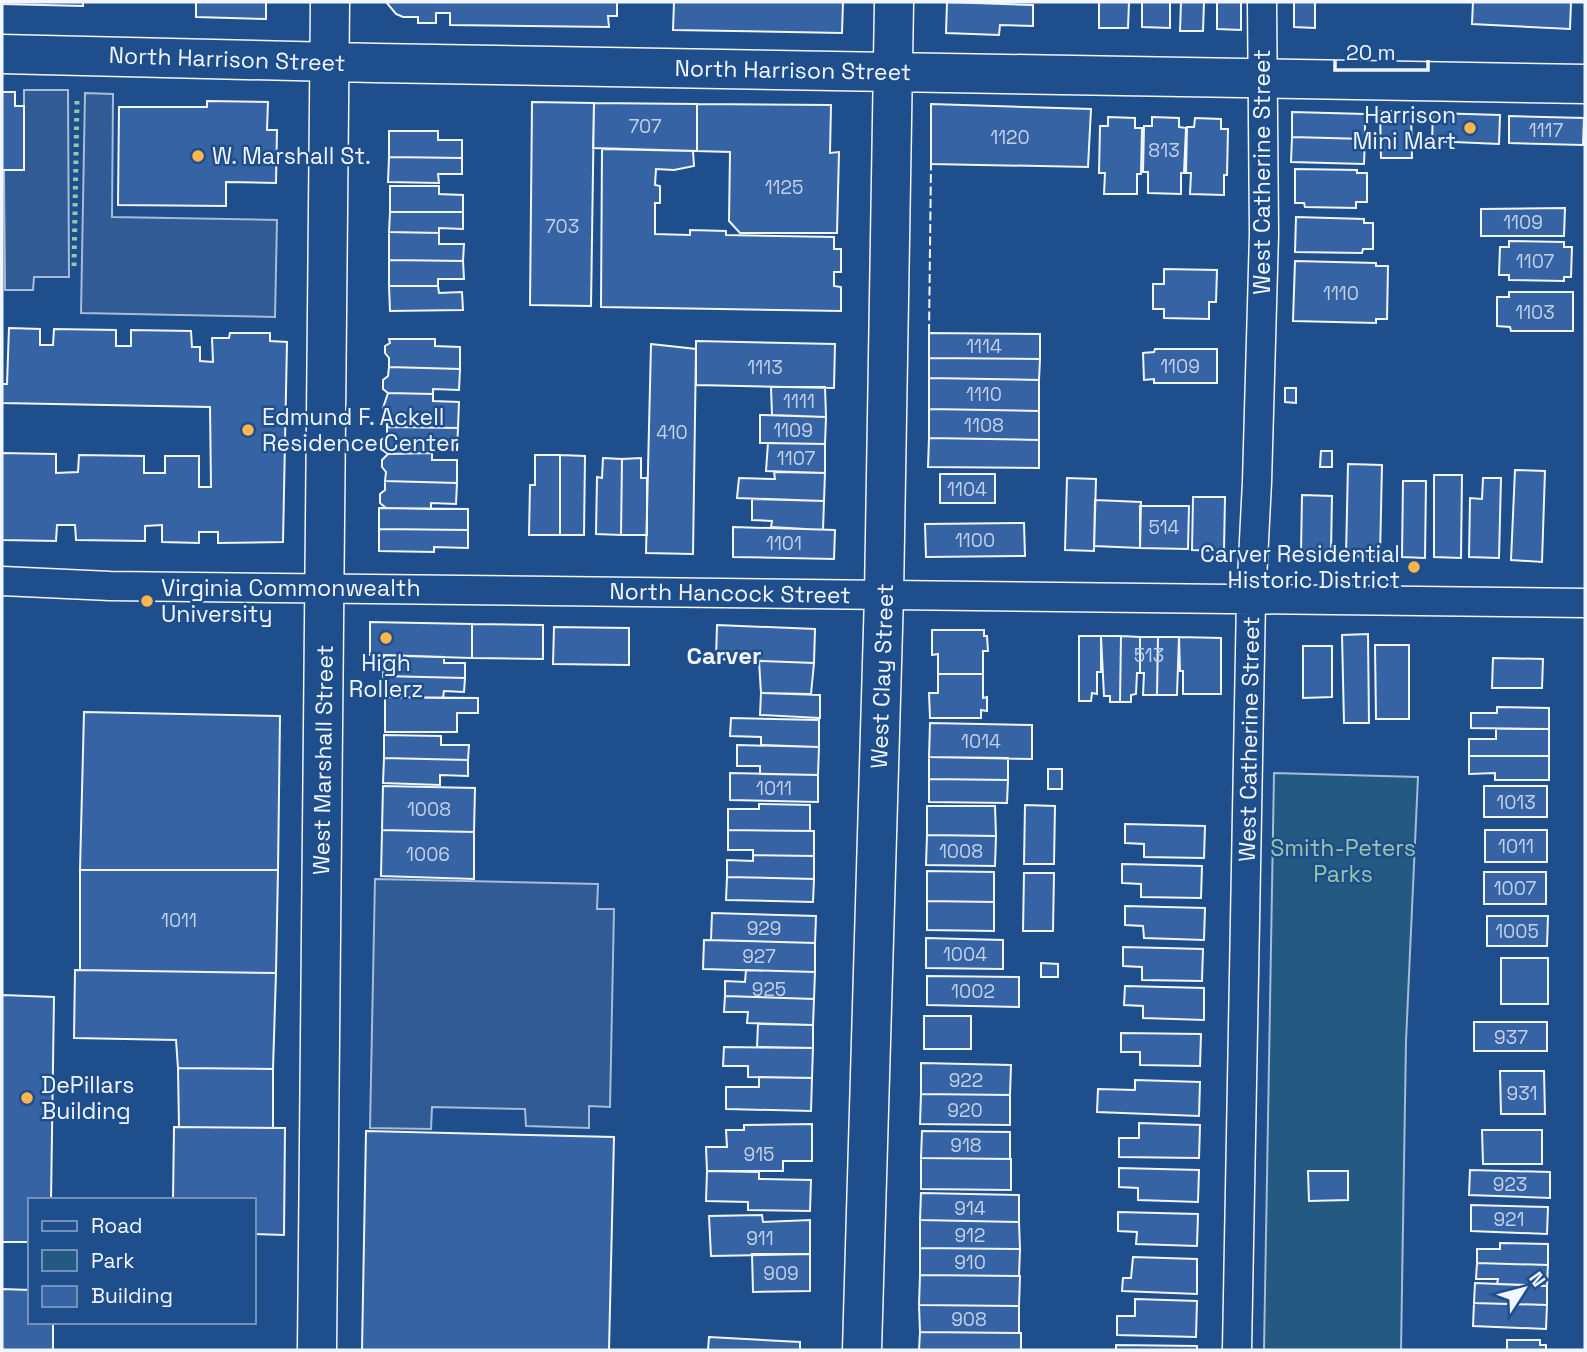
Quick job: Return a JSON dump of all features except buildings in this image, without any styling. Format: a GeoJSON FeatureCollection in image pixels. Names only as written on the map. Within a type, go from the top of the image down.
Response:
{"type":"FeatureCollection","features":[{"type":"Feature","properties":{"kind":"street","name":"West Marshall Street"},"geometry":{"type":"LineString","coordinates":[[317,1350],[330,2]]}},
{"type":"Feature","properties":{"kind":"street","name":"West Clay Street"},"geometry":{"type":"LineString","coordinates":[[862,1350],[884,595],[894,2]]}},
{"type":"Feature","properties":{"kind":"street","name":"West Catherine Street"},"geometry":{"type":"LineString","coordinates":[[1237,1350],[1251,599],[1264,234],[1262,2]]}},
{"type":"Feature","properties":{"kind":"street","name":"North Harrison Street"},"geometry":{"type":"LineString","coordinates":[[2,54],[1585,84]]}},
{"type":"Feature","properties":{"kind":"street","name":"North Hancock Street"},"geometry":{"type":"LineString","coordinates":[[2,581],[68,585],[1585,603]]}},
{"type":"Feature","properties":{"kind":"green space","name":"Smith-Peters Parks"},"geometry":{"type":"Polygon","coordinates":[[[1274,773],[1418,777],[1406,1041],[1401,1350],[1264,1350],[1274,773]]]}},
{"type":"Feature","properties":{"kind":"shaded area"},"geometry":{"type":"Polygon","coordinates":[[[24,90],[68,90],[69,277],[34,277],[33,290],[5,290],[4,170],[24,170],[24,90]]]}},
{"type":"Feature","properties":{"kind":"shaded area"},"geometry":{"type":"Polygon","coordinates":[[[85,93],[113,94],[112,217],[277,220],[275,317],[81,313],[85,93]]]}},
{"type":"Feature","properties":{"kind":"shaded area"},"geometry":{"type":"Polygon","coordinates":[[[375,879],[598,884],[597,909],[614,909],[610,1107],[589,1106],[589,1128],[526,1126],[525,1109],[432,1107],[431,1129],[370,1128],[375,879]]]}},
{"type":"Feature","properties":{"kind":"hedge"},"geometry":{"type":"LineString","coordinates":[[74,266],[77,100]]}},
{"type":"Feature","properties":{"kind":"fence"},"geometry":{"type":"LineString","coordinates":[[929,333],[931,164]]}},
{"type":"Feature","properties":{"kind":"place","name":"Harrison Mini Mart"},"geometry":{"type":"Point","coordinates":[1470,128]}},
{"type":"Feature","properties":{"kind":"place","name":"W. Marshall St."},"geometry":{"type":"Point","coordinates":[198,156]}},
{"type":"Feature","properties":{"kind":"place","name":"Edmund F. Ackell Residence Center"},"geometry":{"type":"Point","coordinates":[248,430]}},
{"type":"Feature","properties":{"kind":"place","name":"Carver Residential Historic District"},"geometry":{"type":"Point","coordinates":[1414,567]}},
{"type":"Feature","properties":{"kind":"place","name":"Virginia Commonwealth University"},"geometry":{"type":"Point","coordinates":[147,601]}},
{"type":"Feature","properties":{"kind":"place","name":"High Rollerz"},"geometry":{"type":"Point","coordinates":[386,638]}},
{"type":"Feature","properties":{"kind":"place","name":"DePillars Building"},"geometry":{"type":"Point","coordinates":[27,1098]}},
{"type":"Feature","properties":{"kind":"district","name":"Carver"},"geometry":{"type":"Point","coordinates":[724,656]}}]}
